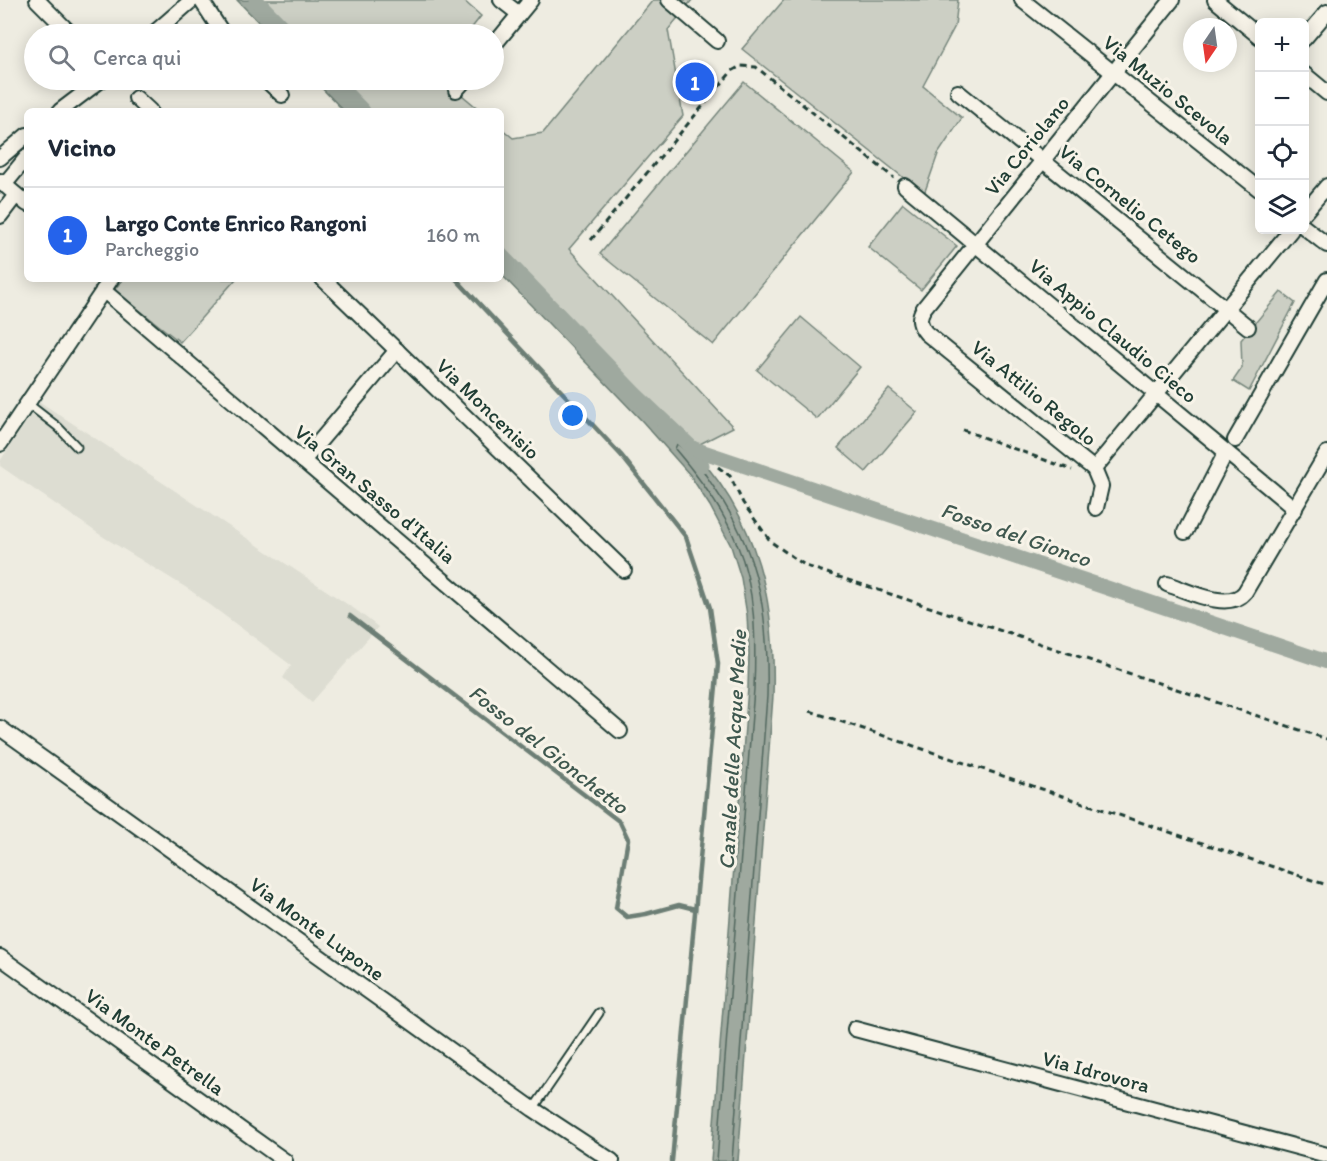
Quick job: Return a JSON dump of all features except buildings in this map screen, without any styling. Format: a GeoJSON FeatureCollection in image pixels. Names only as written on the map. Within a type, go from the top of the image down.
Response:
{"type":"FeatureCollection","features":[{"type":"Feature","properties":{"kind":"street"},"geometry":{"type":"LineString","coordinates":[[37,0],[61,24]]}},
{"type":"Feature","properties":{"kind":"street"},"geometry":{"type":"LineString","coordinates":[[164,24],[192,0]]}},
{"type":"Feature","properties":{"kind":"street"},"geometry":{"type":"LineString","coordinates":[[201,0],[217,24]]}},
{"type":"Feature","properties":{"kind":"street"},"geometry":{"type":"LineString","coordinates":[[501,0],[519,14]]}},
{"type":"Feature","properties":{"kind":"street"},"geometry":{"type":"LineString","coordinates":[[504,33],[531,0]]}},
{"type":"Feature","properties":{"kind":"street"},"geometry":{"type":"LineString","coordinates":[[669,0],[717,41]]}},
{"type":"Feature","properties":{"kind":"street","name":"Via Muzio Scevola"},"geometry":{"type":"LineString","coordinates":[[1022,0],[1255,186]]}},
{"type":"Feature","properties":{"kind":"street","name":"Via Coriolano"},"geometry":{"type":"LineString","coordinates":[[919,321],[924,308],[1172,0]]}},
{"type":"Feature","properties":{"kind":"street"},"geometry":{"type":"LineString","coordinates":[[1215,0],[1255,33]]}},
{"type":"Feature","properties":{"kind":"street"},"geometry":{"type":"LineString","coordinates":[[1309,34],[1327,12]]}},
{"type":"Feature","properties":{"kind":"street"},"geometry":{"type":"LineString","coordinates":[[1309,77],[1327,93]]}},
{"type":"Feature","properties":{"kind":"street"},"geometry":{"type":"LineString","coordinates":[[65,108],[88,90]]}},
{"type":"Feature","properties":{"kind":"street"},"geometry":{"type":"LineString","coordinates":[[277,90],[282,95]]}},
{"type":"Feature","properties":{"kind":"street","name":"Via Cornelio Cetego"},"geometry":{"type":"LineString","coordinates":[[958,92],[1248,327]]}},
{"type":"Feature","properties":{"kind":"street"},"geometry":{"type":"LineString","coordinates":[[136,98],[147,108]]}},
{"type":"Feature","properties":{"kind":"street"},"geometry":{"type":"LineString","coordinates":[[0,158],[24,138]]}},
{"type":"Feature","properties":{"kind":"street"},"geometry":{"type":"LineString","coordinates":[[0,216],[22,200],[2,183],[24,160]]}},
{"type":"Feature","properties":{"kind":"street","name":"Via Appio Claudio Cieco"},"geometry":{"type":"LineString","coordinates":[[905,186],[1295,509]]}},
{"type":"Feature","properties":{"kind":"street"},"geometry":{"type":"LineString","coordinates":[[1309,208],[1327,186]]}},
{"type":"Feature","properties":{"kind":"street"},"geometry":{"type":"LineString","coordinates":[[1309,229],[1327,245]]}},
{"type":"Feature","properties":{"kind":"street"},"geometry":{"type":"LineString","coordinates":[[1094,469],[1288,234]]}},
{"type":"Feature","properties":{"kind":"street"},"geometry":{"type":"LineString","coordinates":[[1235,440],[1327,280]]}},
{"type":"Feature","properties":{"kind":"street","name":"Via Moncenisio"},"geometry":{"type":"LineString","coordinates":[[326,282],[624,570]]}},
{"type":"Feature","properties":{"kind":"street"},"geometry":{"type":"LineString","coordinates":[[0,444],[107,285]]}},
{"type":"Feature","properties":{"kind":"street","name":"Via Gran Sasso d'Italia"},"geometry":{"type":"LineString","coordinates":[[107,285],[303,461],[620,731]]}},
{"type":"Feature","properties":{"kind":"street","name":"Via Attilio Regolo"},"geometry":{"type":"LineString","coordinates":[[919,321],[926,333],[1094,469],[1101,486],[1096,508]]}},
{"type":"Feature","properties":{"kind":"street"},"geometry":{"type":"LineString","coordinates":[[303,461],[397,350]]}},
{"type":"Feature","properties":{"kind":"street"},"geometry":{"type":"LineString","coordinates":[[1185,532],[1226,453]]}},
{"type":"Feature","properties":{"kind":"street"},"geometry":{"type":"LineString","coordinates":[[1167,584],[1221,602],[1231,602],[1239,598],[1245,592],[1327,453]]}},
{"type":"Feature","properties":{"kind":"street","name":"Via Monte Lupone"},"geometry":{"type":"LineString","coordinates":[[0,728],[533,1109],[612,1161]]}},
{"type":"Feature","properties":{"kind":"street","name":"Via Monte Petrella"},"geometry":{"type":"LineString","coordinates":[[0,957],[285,1161]]}},
{"type":"Feature","properties":{"kind":"street","name":"Via Idrovora"},"geometry":{"type":"LineString","coordinates":[[855,1029],[1327,1155]]}},
{"type":"Feature","properties":{"kind":"lane"},"geometry":{"type":"LineString","coordinates":[[27,403],[64,432],[76,447]]}},
{"type":"Feature","properties":{"kind":"lane"},"geometry":{"type":"LineString","coordinates":[[533,1109],[598,1013]]}},
{"type":"Feature","properties":{"kind":"path"},"geometry":{"type":"LineString","coordinates":[[591,240],[732,71],[741,66],[756,67],[905,186]]}},
{"type":"Feature","properties":{"kind":"path"},"geometry":{"type":"LineString","coordinates":[[963,430],[1088,476],[1094,469]]}},
{"type":"Feature","properties":{"kind":"path"},"geometry":{"type":"LineString","coordinates":[[718,467],[730,476],[743,503],[771,542],[806,566],[1327,739]]}},
{"type":"Feature","properties":{"kind":"path"},"geometry":{"type":"LineString","coordinates":[[810,711],[1327,885]]}},
{"type":"Feature","properties":{"kind":"shaded area"},"geometry":{"type":"Polygon","coordinates":[[[258,0],[463,0],[481,16],[475,24],[280,24],[258,0]]]}},
{"type":"Feature","properties":{"kind":"shaded area"},"geometry":{"type":"Polygon","coordinates":[[[653,0],[692,0],[668,30],[683,116],[569,249],[733,427],[692,448],[635,394],[504,258],[504,130],[513,138],[543,133],[653,0]]]}},
{"type":"Feature","properties":{"kind":"shaded area"},"geometry":{"type":"Polygon","coordinates":[[[784,0],[958,0],[955,26],[923,86],[962,118],[938,154],[924,194],[742,49],[784,0]]]}},
{"type":"Feature","properties":{"kind":"shaded area"},"geometry":{"type":"Polygon","coordinates":[[[744,82],[854,172],[713,345],[600,254],[744,82]]]}},
{"type":"Feature","properties":{"kind":"shaded area"},"geometry":{"type":"Polygon","coordinates":[[[343,90],[456,90],[477,108],[360,108],[343,90]]]}},
{"type":"Feature","properties":{"kind":"shaded area"},"geometry":{"type":"Polygon","coordinates":[[[903,203],[957,246],[921,290],[868,247],[903,203]]]}},
{"type":"Feature","properties":{"kind":"shaded area"},"geometry":{"type":"Polygon","coordinates":[[[121,282],[233,282],[180,342],[114,290],[121,282]]]}},
{"type":"Feature","properties":{"kind":"shaded area"},"geometry":{"type":"Polygon","coordinates":[[[1281,292],[1295,303],[1249,391],[1233,381],[1242,368],[1241,340],[1281,292]]]}},
{"type":"Feature","properties":{"kind":"shaded area"},"geometry":{"type":"Polygon","coordinates":[[[801,317],[860,367],[817,419],[757,370],[801,317]]]}},
{"type":"Feature","properties":{"kind":"shaded area"},"geometry":{"type":"Polygon","coordinates":[[[889,389],[917,412],[866,472],[838,448],[889,389]]]}},
{"type":"Feature","properties":{"kind":"shaded area"},"geometry":{"type":"Polygon","coordinates":[[[40,402],[356,610],[378,627],[312,702],[283,678],[291,665],[190,590],[102,536],[0,466],[0,461],[40,402]]]}},
{"type":"Feature","properties":{"kind":"water"},"geometry":{"type":"Polygon","coordinates":[[[237,0],[256,0],[279,24],[260,24],[237,0]]]}},
{"type":"Feature","properties":{"kind":"water"},"geometry":{"type":"Polygon","coordinates":[[[324,90],[343,90],[360,108],[341,108],[324,90]]]}},
{"type":"Feature","properties":{"kind":"water"},"geometry":{"type":"Polygon","coordinates":[[[504,258],[640,399],[678,434],[715,476],[748,534],[759,564],[771,627],[773,696],[738,1161],[711,1161],[748,688],[747,615],[741,578],[731,546],[710,506],[690,475],[643,422],[504,277],[504,258]]]}},
{"type":"Feature","properties":{"kind":"waterway","name":"Canale delle Acque Medie"},"geometry":{"type":"LineString","coordinates":[[256,0],[279,24]]}},
{"type":"Feature","properties":{"kind":"waterway","name":"Canale delle Acque Medie"},"geometry":{"type":"LineString","coordinates":[[343,90],[360,108]]}},
{"type":"Feature","properties":{"kind":"waterway","name":"Canale delle Acque Medie"},"geometry":{"type":"LineString","coordinates":[[504,258],[635,394],[692,448],[702,465]]}},
{"type":"Feature","properties":{"kind":"waterway"},"geometry":{"type":"LineString","coordinates":[[459,282],[621,455],[686,537],[710,608],[718,664],[672,1161]]}},
{"type":"Feature","properties":{"kind":"waterway","name":"Fosso del Gionco"},"geometry":{"type":"LineString","coordinates":[[692,448],[1327,662]]}},
{"type":"Feature","properties":{"kind":"waterway","name":"Fosso del Gionchetto"},"geometry":{"type":"LineString","coordinates":[[350,616],[620,822],[628,839],[616,908],[627,917],[679,905],[695,909]]}},
{"type":"Feature","properties":{"kind":"place","name":"Largo Conte Enrico Rangoni"},"geometry":{"type":"Point","coordinates":[695,82]}}]}
